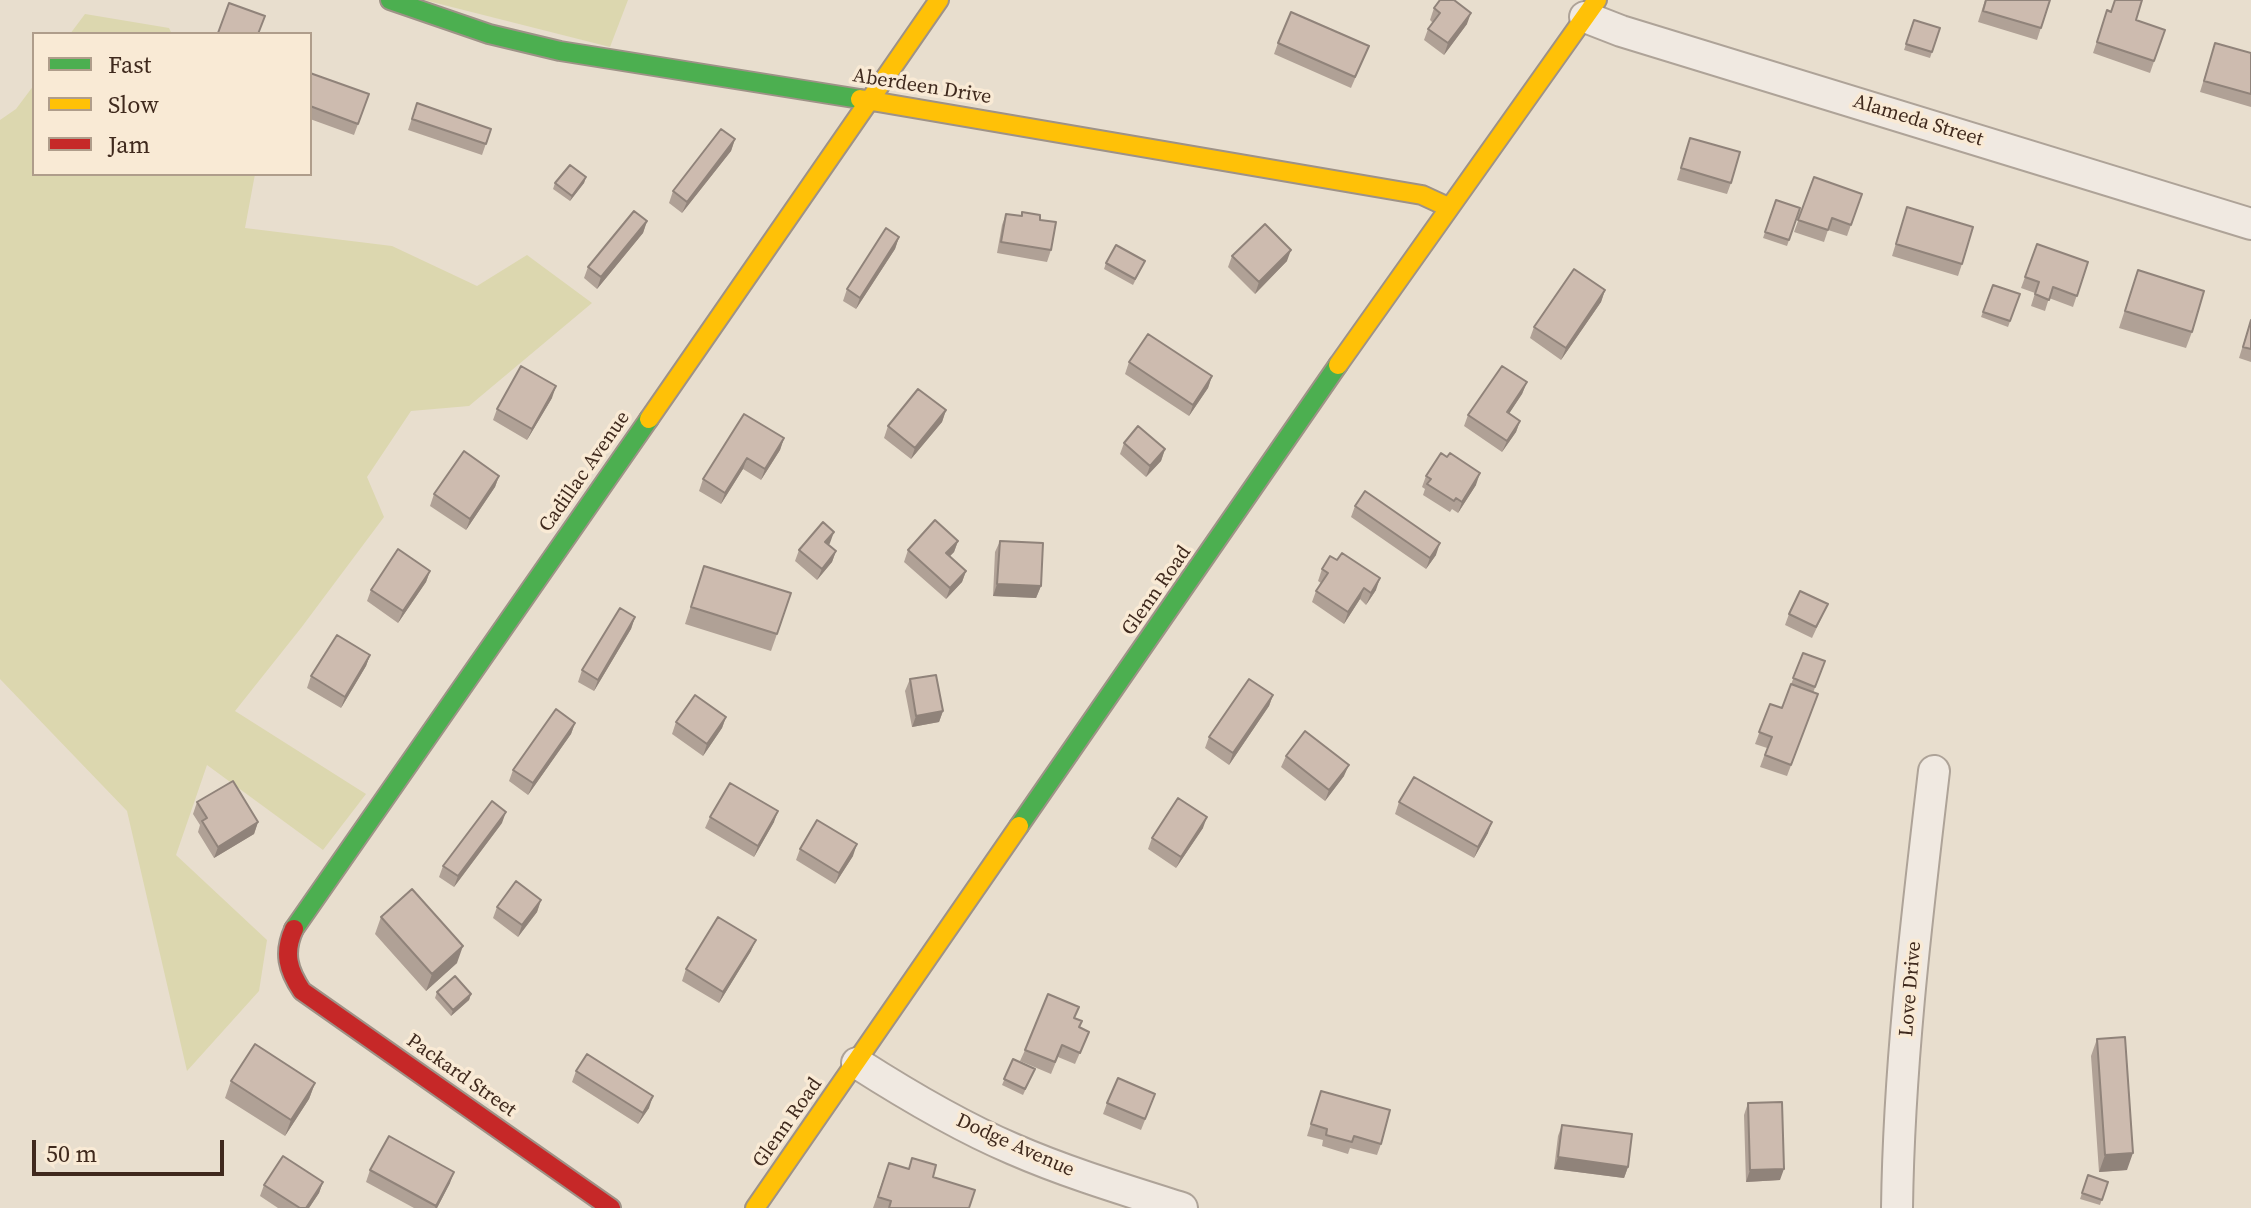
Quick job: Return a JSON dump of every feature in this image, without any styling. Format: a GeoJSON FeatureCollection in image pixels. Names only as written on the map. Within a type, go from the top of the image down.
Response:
{"type":"FeatureCollection","features":[{"type":"Feature","properties":{"kind":"street","name":"Aberdeen Drive"},"geometry":{"type":"LineString","coordinates":[[390,0],[489,34],[560,51],[870,100],[1422,195],[1448,207]]}},
{"type":"Feature","properties":{"kind":"street","name":"Cadillac Avenue"},"geometry":{"type":"LineString","coordinates":[[290,975],[285,960],[287,944],[307,907],[939,0]]}},
{"type":"Feature","properties":{"kind":"street","name":"Glenn Road"},"geometry":{"type":"LineString","coordinates":[[755,1208],[1448,207],[1591,8]]}},
{"type":"Feature","properties":{"kind":"street","name":"Alameda Street"},"geometry":{"type":"LineString","coordinates":[[1591,8],[1621,31],[2251,224]]}},
{"type":"Feature","properties":{"kind":"street","name":"Love Drive"},"geometry":{"type":"LineString","coordinates":[[1897,1208],[1913,951],[1934,771]]}},
{"type":"Feature","properties":{"kind":"street","name":"Packard Street"},"geometry":{"type":"LineString","coordinates":[[290,975],[302,991],[324,1007],[611,1208]]}},
{"type":"Feature","properties":{"kind":"street","name":"Dodge Avenue"},"geometry":{"type":"LineString","coordinates":[[857,1063],[927,1106],[1012,1149],[1182,1208]]}},
{"type":"Feature","properties":{"kind":"shaded area"},"geometry":{"type":"Polygon","coordinates":[[[424,0],[628,0],[610,47],[424,0]]]}},
{"type":"Feature","properties":{"kind":"shaded area"},"geometry":{"type":"Polygon","coordinates":[[[85,14],[169,28],[171,32],[72,32],[85,14]]]}},
{"type":"Feature","properties":{"kind":"shaded area"},"geometry":{"type":"Polygon","coordinates":[[[32,88],[32,176],[255,176],[245,228],[392,246],[477,286],[527,255],[592,303],[469,406],[411,411],[367,477],[384,517],[235,711],[366,794],[323,850],[207,765],[176,855],[267,940],[259,991],[187,1071],[127,811],[0,679],[0,120],[16,109],[32,88]]]}},
{"type":"Feature","properties":{"kind":"building"},"geometry":{"type":"Polygon","coordinates":[[[1440,0],[1454,0],[1471,13],[1448,43],[1428,29],[1440,13],[1434,8],[1440,0]]]}},
{"type":"Feature","properties":{"kind":"building"},"geometry":{"type":"Polygon","coordinates":[[[1986,0],[2050,0],[2041,28],[1983,11],[1986,0]]]}},
{"type":"Feature","properties":{"kind":"building"},"geometry":{"type":"Polygon","coordinates":[[[2115,0],[2142,0],[2136,20],[2165,30],[2154,61],[2097,42],[2107,10],[2111,12],[2115,0]]]}},
{"type":"Feature","properties":{"kind":"building"},"geometry":{"type":"Polygon","coordinates":[[[229,3],[265,16],[259,32],[218,32],[229,3]]]}},
{"type":"Feature","properties":{"kind":"building"},"geometry":{"type":"Polygon","coordinates":[[[1291,12],[1369,46],[1355,77],[1278,43],[1291,12]]]}},
{"type":"Feature","properties":{"kind":"building"},"geometry":{"type":"Polygon","coordinates":[[[1914,20],[1940,28],[1932,52],[1906,44],[1914,20]]]}},
{"type":"Feature","properties":{"kind":"building"},"geometry":{"type":"Polygon","coordinates":[[[2215,43],[2251,53],[2251,94],[2204,81],[2215,43]]]}},
{"type":"Feature","properties":{"kind":"building"},"geometry":{"type":"Polygon","coordinates":[[[312,74],[369,94],[358,124],[312,107],[312,74]]]}},
{"type":"Feature","properties":{"kind":"building"},"geometry":{"type":"Polygon","coordinates":[[[417,103],[491,129],[486,144],[412,119],[417,103]]]}},
{"type":"Feature","properties":{"kind":"building"},"geometry":{"type":"Polygon","coordinates":[[[721,129],[735,139],[687,202],[673,191],[721,129]]]}},
{"type":"Feature","properties":{"kind":"building"},"geometry":{"type":"Polygon","coordinates":[[[1690,138],[1740,152],[1731,183],[1681,168],[1690,138]]]}},
{"type":"Feature","properties":{"kind":"building"},"geometry":{"type":"Polygon","coordinates":[[[570,165],[586,177],[572,196],[555,183],[570,165]]]}},
{"type":"Feature","properties":{"kind":"building"},"geometry":{"type":"Polygon","coordinates":[[[1814,177],[1862,194],[1851,225],[1832,218],[1828,230],[1798,220],[1814,177]]]}},
{"type":"Feature","properties":{"kind":"building"},"geometry":{"type":"Polygon","coordinates":[[[1776,200],[1800,208],[1789,240],[1765,232],[1776,200]]]}},
{"type":"Feature","properties":{"kind":"building"},"geometry":{"type":"Polygon","coordinates":[[[1907,207],[1973,227],[1962,264],[1896,244],[1907,207]]]}},
{"type":"Feature","properties":{"kind":"building"},"geometry":{"type":"Polygon","coordinates":[[[634,211],[647,221],[601,277],[588,267],[634,211]]]}},
{"type":"Feature","properties":{"kind":"building"},"geometry":{"type":"Polygon","coordinates":[[[1022,212],[1040,215],[1040,220],[1056,222],[1051,250],[1001,242],[1006,214],[1022,216],[1022,212]]]}},
{"type":"Feature","properties":{"kind":"building"},"geometry":{"type":"Polygon","coordinates":[[[1265,224],[1291,250],[1259,282],[1232,256],[1265,224]]]}},
{"type":"Feature","properties":{"kind":"building"},"geometry":{"type":"Polygon","coordinates":[[[886,228],[899,237],[860,298],[847,289],[886,228]]]}},
{"type":"Feature","properties":{"kind":"building"},"geometry":{"type":"Polygon","coordinates":[[[2037,244],[2088,262],[2077,296],[2053,287],[2049,300],[2035,294],[2039,282],[2025,277],[2037,244]]]}},
{"type":"Feature","properties":{"kind":"building"},"geometry":{"type":"Polygon","coordinates":[[[1116,245],[1145,261],[1135,279],[1106,263],[1116,245]]]}},
{"type":"Feature","properties":{"kind":"building"},"geometry":{"type":"Polygon","coordinates":[[[1574,269],[1605,290],[1566,348],[1534,327],[1574,269]]]}},
{"type":"Feature","properties":{"kind":"building"},"geometry":{"type":"Polygon","coordinates":[[[2138,270],[2204,291],[2192,332],[2125,311],[2138,270]]]}},
{"type":"Feature","properties":{"kind":"building"},"geometry":{"type":"Polygon","coordinates":[[[1993,285],[2020,294],[2010,321],[1983,312],[1993,285]]]}},
{"type":"Feature","properties":{"kind":"building"},"geometry":{"type":"Polygon","coordinates":[[[2251,320],[2251,349],[2243,347],[2251,320]]]}},
{"type":"Feature","properties":{"kind":"building"},"geometry":{"type":"Polygon","coordinates":[[[1148,334],[1212,376],[1193,405],[1129,362],[1148,334]]]}},
{"type":"Feature","properties":{"kind":"building"},"geometry":{"type":"Polygon","coordinates":[[[521,366],[556,386],[532,429],[497,409],[521,366]]]}},
{"type":"Feature","properties":{"kind":"building"},"geometry":{"type":"Polygon","coordinates":[[[1502,366],[1527,382],[1507,412],[1520,421],[1507,441],[1468,415],[1502,366]]]}},
{"type":"Feature","properties":{"kind":"building"},"geometry":{"type":"Polygon","coordinates":[[[918,389],[946,410],[915,448],[888,426],[918,389]]]}},
{"type":"Feature","properties":{"kind":"building"},"geometry":{"type":"Polygon","coordinates":[[[744,414],[784,438],[765,469],[747,458],[725,493],[703,479],[744,414]]]}},
{"type":"Feature","properties":{"kind":"building"},"geometry":{"type":"Polygon","coordinates":[[[1138,426],[1165,449],[1150,466],[1124,443],[1138,426]]]}},
{"type":"Feature","properties":{"kind":"building"},"geometry":{"type":"Polygon","coordinates":[[[464,451],[499,476],[470,519],[434,494],[464,451]]]}},
{"type":"Feature","properties":{"kind":"building"},"geometry":{"type":"Polygon","coordinates":[[[1441,453],[1447,457],[1450,453],[1480,473],[1462,502],[1456,498],[1454,501],[1427,484],[1431,479],[1426,476],[1441,453]]]}},
{"type":"Feature","properties":{"kind":"building"},"geometry":{"type":"Polygon","coordinates":[[[1365,491],[1440,543],[1430,558],[1355,506],[1365,491]]]}},
{"type":"Feature","properties":{"kind":"building"},"geometry":{"type":"Polygon","coordinates":[[[935,520],[958,541],[946,553],[966,571],[950,588],[908,550],[935,520]]]}},
{"type":"Feature","properties":{"kind":"building"},"geometry":{"type":"Polygon","coordinates":[[[823,522],[834,532],[825,542],[836,551],[822,569],[799,550],[823,522]]]}},
{"type":"Feature","properties":{"kind":"building"},"geometry":{"type":"Polygon","coordinates":[[[1000,541],[1043,543],[1041,586],[997,584],[1000,541]]]}},
{"type":"Feature","properties":{"kind":"building"},"geometry":{"type":"Polygon","coordinates":[[[398,549],[430,571],[403,611],[371,590],[398,549]]]}},
{"type":"Feature","properties":{"kind":"building"},"geometry":{"type":"Polygon","coordinates":[[[1342,553],[1380,578],[1371,593],[1364,588],[1348,612],[1316,591],[1328,573],[1322,569],[1330,556],[1337,560],[1342,553]]]}},
{"type":"Feature","properties":{"kind":"building"},"geometry":{"type":"Polygon","coordinates":[[[704,566],[791,593],[777,634],[691,607],[704,566]]]}},
{"type":"Feature","properties":{"kind":"building"},"geometry":{"type":"Polygon","coordinates":[[[1800,591],[1828,604],[1816,627],[1789,614],[1800,591]]]}},
{"type":"Feature","properties":{"kind":"building"},"geometry":{"type":"Polygon","coordinates":[[[620,608],[635,617],[598,680],[582,670],[620,608]]]}},
{"type":"Feature","properties":{"kind":"building"},"geometry":{"type":"Polygon","coordinates":[[[337,635],[370,655],[345,697],[311,676],[337,635]]]}},
{"type":"Feature","properties":{"kind":"building"},"geometry":{"type":"Polygon","coordinates":[[[1803,653],[1825,661],[1815,687],[1793,678],[1803,653]]]}},
{"type":"Feature","properties":{"kind":"building"},"geometry":{"type":"Polygon","coordinates":[[[936,675],[943,711],[916,716],[910,679],[936,675]]]}},
{"type":"Feature","properties":{"kind":"building"},"geometry":{"type":"Polygon","coordinates":[[[1249,679],[1273,695],[1233,753],[1209,737],[1249,679]]]}},
{"type":"Feature","properties":{"kind":"building"},"geometry":{"type":"Polygon","coordinates":[[[1791,684],[1818,694],[1791,765],[1765,755],[1772,737],[1759,732],[1770,704],[1782,708],[1791,684]]]}},
{"type":"Feature","properties":{"kind":"building"},"geometry":{"type":"Polygon","coordinates":[[[695,695],[726,717],[707,744],[676,722],[695,695]]]}},
{"type":"Feature","properties":{"kind":"building"},"geometry":{"type":"Polygon","coordinates":[[[556,709],[575,723],[533,783],[513,770],[556,709]]]}},
{"type":"Feature","properties":{"kind":"building"},"geometry":{"type":"Polygon","coordinates":[[[1305,731],[1349,765],[1329,790],[1286,756],[1305,731]]]}},
{"type":"Feature","properties":{"kind":"building"},"geometry":{"type":"Polygon","coordinates":[[[1414,777],[1492,822],[1478,847],[1399,802],[1414,777]]]}},
{"type":"Feature","properties":{"kind":"building"},"geometry":{"type":"Polygon","coordinates":[[[233,781],[258,822],[218,847],[202,821],[207,818],[197,802],[233,781]]]}},
{"type":"Feature","properties":{"kind":"building"},"geometry":{"type":"Polygon","coordinates":[[[730,783],[778,811],[758,846],[710,817],[730,783]]]}},
{"type":"Feature","properties":{"kind":"building"},"geometry":{"type":"Polygon","coordinates":[[[1178,798],[1207,817],[1181,857],[1152,838],[1178,798]]]}},
{"type":"Feature","properties":{"kind":"building"},"geometry":{"type":"Polygon","coordinates":[[[492,801],[506,812],[458,876],[443,866],[492,801]]]}},
{"type":"Feature","properties":{"kind":"building"},"geometry":{"type":"Polygon","coordinates":[[[817,820],[857,844],[839,873],[800,849],[817,820]]]}},
{"type":"Feature","properties":{"kind":"building"},"geometry":{"type":"Polygon","coordinates":[[[516,881],[541,900],[522,925],[497,907],[516,881]]]}},
{"type":"Feature","properties":{"kind":"building"},"geometry":{"type":"Polygon","coordinates":[[[412,889],[463,946],[432,974],[381,917],[412,889]]]}},
{"type":"Feature","properties":{"kind":"building"},"geometry":{"type":"Polygon","coordinates":[[[718,917],[756,940],[723,992],[686,969],[718,917]]]}},
{"type":"Feature","properties":{"kind":"building"},"geometry":{"type":"Polygon","coordinates":[[[455,976],[471,994],[453,1010],[437,992],[455,976]]]}},
{"type":"Feature","properties":{"kind":"building"},"geometry":{"type":"Polygon","coordinates":[[[1048,994],[1079,1007],[1074,1018],[1082,1021],[1079,1027],[1089,1032],[1080,1053],[1062,1045],[1055,1062],[1025,1050],[1048,994]]]}},
{"type":"Feature","properties":{"kind":"building"},"geometry":{"type":"Polygon","coordinates":[[[2125,1037],[2133,1153],[2105,1155],[2097,1039],[2125,1037]]]}},
{"type":"Feature","properties":{"kind":"building"},"geometry":{"type":"Polygon","coordinates":[[[255,1044],[315,1083],[291,1120],[231,1081],[255,1044]]]}},
{"type":"Feature","properties":{"kind":"building"},"geometry":{"type":"Polygon","coordinates":[[[587,1054],[653,1096],[643,1113],[576,1071],[587,1054]]]}},
{"type":"Feature","properties":{"kind":"building"},"geometry":{"type":"Polygon","coordinates":[[[1013,1059],[1035,1069],[1025,1089],[1004,1079],[1013,1059]]]}},
{"type":"Feature","properties":{"kind":"building"},"geometry":{"type":"Polygon","coordinates":[[[1118,1078],[1155,1094],[1145,1119],[1107,1103],[1118,1078]]]}},
{"type":"Feature","properties":{"kind":"building"},"geometry":{"type":"Polygon","coordinates":[[[1321,1091],[1390,1110],[1381,1144],[1354,1136],[1352,1142],[1326,1135],[1327,1129],[1311,1124],[1321,1091]]]}},
{"type":"Feature","properties":{"kind":"building"},"geometry":{"type":"Polygon","coordinates":[[[1782,1102],[1784,1169],[1750,1170],[1748,1103],[1782,1102]]]}},
{"type":"Feature","properties":{"kind":"building"},"geometry":{"type":"Polygon","coordinates":[[[1562,1125],[1632,1134],[1628,1167],[1558,1157],[1562,1125]]]}},
{"type":"Feature","properties":{"kind":"building"},"geometry":{"type":"Polygon","coordinates":[[[389,1136],[454,1172],[436,1206],[370,1170],[389,1136]]]}},
{"type":"Feature","properties":{"kind":"building"},"geometry":{"type":"Polygon","coordinates":[[[283,1156],[323,1182],[306,1208],[300,1208],[264,1185],[283,1156]]]}},
{"type":"Feature","properties":{"kind":"building"},"geometry":{"type":"Polygon","coordinates":[[[912,1158],[936,1165],[933,1177],[975,1190],[969,1208],[889,1208],[891,1201],[878,1197],[889,1163],[909,1169],[912,1158]]]}},
{"type":"Feature","properties":{"kind":"building"},"geometry":{"type":"Polygon","coordinates":[[[2088,1175],[2108,1182],[2102,1200],[2082,1193],[2088,1175]]]}},
{"type":"Feature","properties":{"kind":"traffic: fast"},"geometry":{"type":"LineString","coordinates":[[390,0],[489,34],[560,51],[860,99]]}},
{"type":"Feature","properties":{"kind":"traffic: fast"},"geometry":{"type":"LineString","coordinates":[[1019,826],[1338,365]]}},
{"type":"Feature","properties":{"kind":"traffic: fast"},"geometry":{"type":"LineString","coordinates":[[294,929],[649,419]]}},
{"type":"Feature","properties":{"kind":"traffic: slow"},"geometry":{"type":"LineString","coordinates":[[649,419],[939,0]]}},
{"type":"Feature","properties":{"kind":"traffic: slow"},"geometry":{"type":"LineString","coordinates":[[1338,365],[1597,0]]}},
{"type":"Feature","properties":{"kind":"traffic: slow"},"geometry":{"type":"LineString","coordinates":[[860,99],[1422,195],[1448,207]]}},
{"type":"Feature","properties":{"kind":"traffic: slow"},"geometry":{"type":"LineString","coordinates":[[755,1208],[1019,826]]}},
{"type":"Feature","properties":{"kind":"traffic: jam"},"geometry":{"type":"LineString","coordinates":[[294,929],[288,954],[293,976],[302,991],[611,1208]]}}]}
